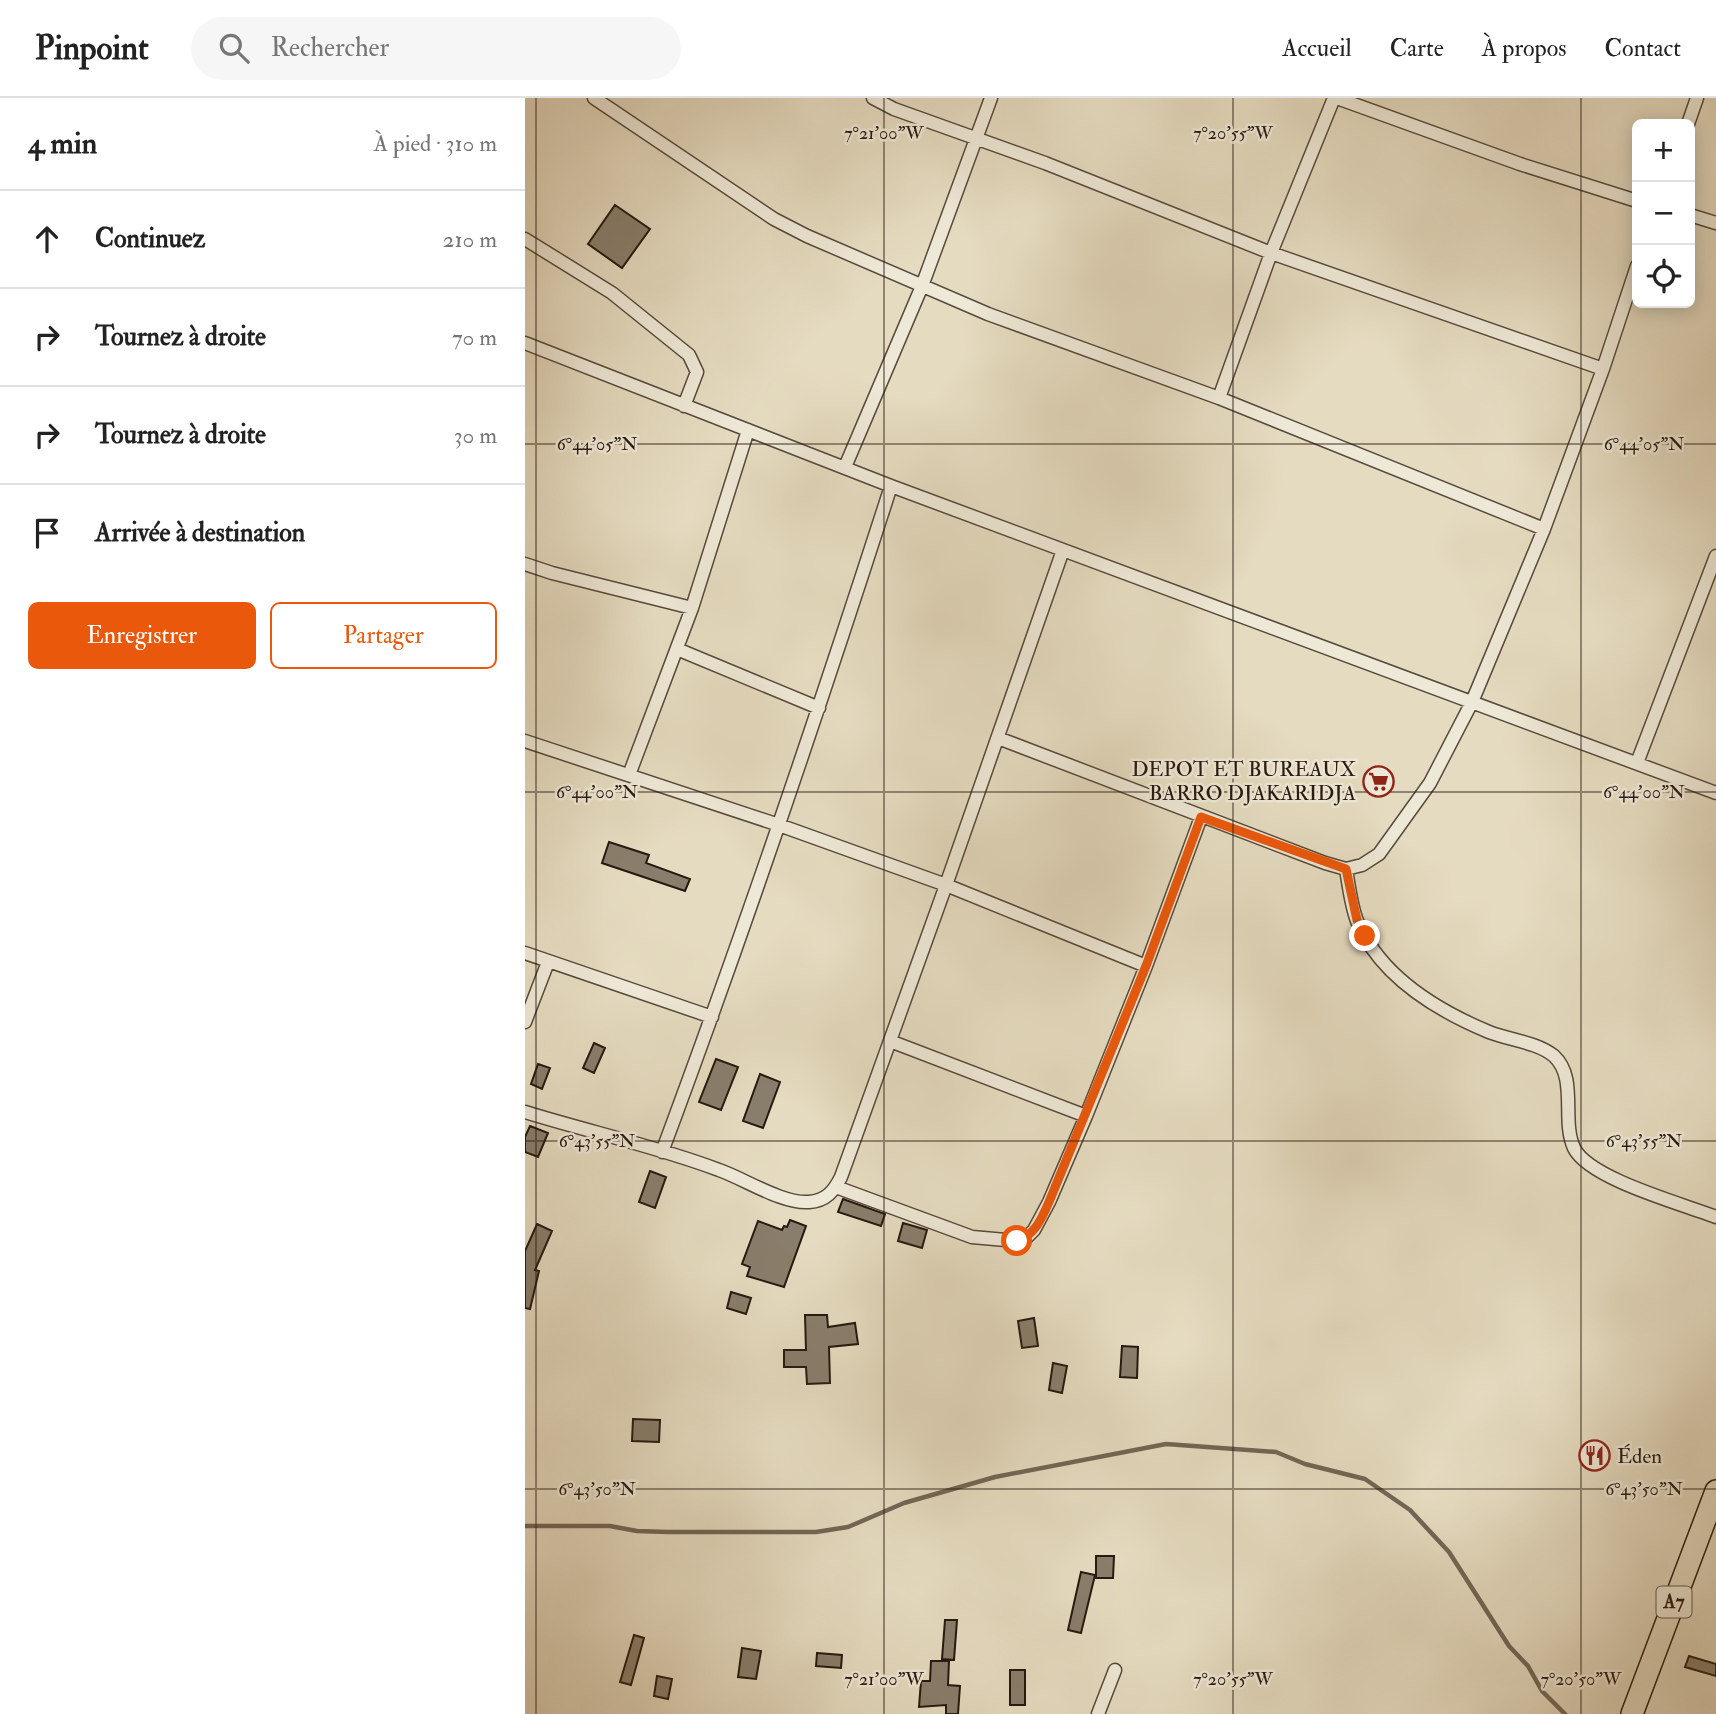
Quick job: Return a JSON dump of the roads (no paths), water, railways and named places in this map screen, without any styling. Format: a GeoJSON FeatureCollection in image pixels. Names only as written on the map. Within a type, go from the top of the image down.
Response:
{"type":"FeatureCollection","features":[{"type":"Feature","properties":{"kind":"highway","name":"A7"},"geometry":{"type":"LineString","coordinates":[[1632,1714],[1716,1491]]}},
{"type":"Feature","properties":{"kind":"street"},"geometry":{"type":"LineString","coordinates":[[594,98],[774,219],[852,257],[1078,348],[1219,398],[1544,529]]}},
{"type":"Feature","properties":{"kind":"street"},"geometry":{"type":"LineString","coordinates":[[873,98],[1272,253],[1603,369]]}},
{"type":"Feature","properties":{"kind":"street"},"geometry":{"type":"LineString","coordinates":[[845,467],[922,286],[991,98]]}},
{"type":"Feature","properties":{"kind":"street"},"geometry":{"type":"LineString","coordinates":[[1219,398],[1272,253],[1336,98],[1520,164],[1632,199]]}},
{"type":"Feature","properties":{"kind":"street"},"geometry":{"type":"LineString","coordinates":[[1690,119],[1697,98]]}},
{"type":"Feature","properties":{"kind":"street"},"geometry":{"type":"LineString","coordinates":[[1695,217],[1716,223]]}},
{"type":"Feature","properties":{"kind":"street"},"geometry":{"type":"LineString","coordinates":[[525,239],[613,293],[689,355],[697,372],[684,406]]}},
{"type":"Feature","properties":{"kind":"street"},"geometry":{"type":"LineString","coordinates":[[998,738],[1201,817],[1346,869],[1362,865],[1379,854],[1430,783],[1472,702],[1544,529],[1632,281]]}},
{"type":"Feature","properties":{"kind":"street"},"geometry":{"type":"LineString","coordinates":[[525,343],[891,486],[1716,793]]}},
{"type":"Feature","properties":{"kind":"street"},"geometry":{"type":"LineString","coordinates":[[629,775],[692,608],[748,430]]}},
{"type":"Feature","properties":{"kind":"street"},"geometry":{"type":"LineString","coordinates":[[661,1153],[779,825],[891,486]]}},
{"type":"Feature","properties":{"kind":"street"},"geometry":{"type":"LineString","coordinates":[[525,1112],[719,1170],[802,1202],[823,1199],[836,1187],[946,885],[1063,550]]}},
{"type":"Feature","properties":{"kind":"street"},"geometry":{"type":"LineString","coordinates":[[1637,763],[1716,556]]}},
{"type":"Feature","properties":{"kind":"street"},"geometry":{"type":"LineString","coordinates":[[525,564],[692,608]]}},
{"type":"Feature","properties":{"kind":"street"},"geometry":{"type":"LineString","coordinates":[[677,649],[819,708]]}},
{"type":"Feature","properties":{"kind":"street"},"geometry":{"type":"LineString","coordinates":[[525,741],[779,825],[946,885],[1146,966]]}},
{"type":"Feature","properties":{"kind":"street"},"geometry":{"type":"LineString","coordinates":[[836,1187],[972,1237],[1017,1241],[1026,1238],[1041,1221],[1086,1116],[1146,966],[1201,817]]}},
{"type":"Feature","properties":{"kind":"street"},"geometry":{"type":"LineString","coordinates":[[1346,869],[1357,920],[1365,936],[1394,974],[1451,1015],[1543,1049],[1560,1063],[1566,1078],[1570,1132],[1580,1157],[1610,1177],[1716,1217]]}},
{"type":"Feature","properties":{"kind":"street"},"geometry":{"type":"LineString","coordinates":[[525,953],[712,1017]]}},
{"type":"Feature","properties":{"kind":"street"},"geometry":{"type":"LineString","coordinates":[[525,1022],[548,962]]}},
{"type":"Feature","properties":{"kind":"street"},"geometry":{"type":"LineString","coordinates":[[890,1041],[1086,1116]]}},
{"type":"Feature","properties":{"kind":"street"},"geometry":{"type":"LineString","coordinates":[[1098,1714],[1115,1670]]}},
{"type":"Feature","properties":{"kind":"waterway"},"geometry":{"type":"LineString","coordinates":[[525,1526],[610,1526],[637,1531],[668,1532],[816,1532],[848,1527],[904,1503],[995,1477],[1166,1444],[1276,1452],[1305,1464],[1365,1479],[1410,1510],[1449,1552],[1509,1646],[1528,1666],[1542,1691],[1565,1714]]}},
{"type":"Feature","properties":{"kind":"place","name":"DEPOT ET BUREAUX BARRO DJAKARIDJA"},"geometry":{"type":"Point","coordinates":[1379,781]}},
{"type":"Feature","properties":{"kind":"place","name":"Éden"},"geometry":{"type":"Point","coordinates":[1594,1456]}}]}
